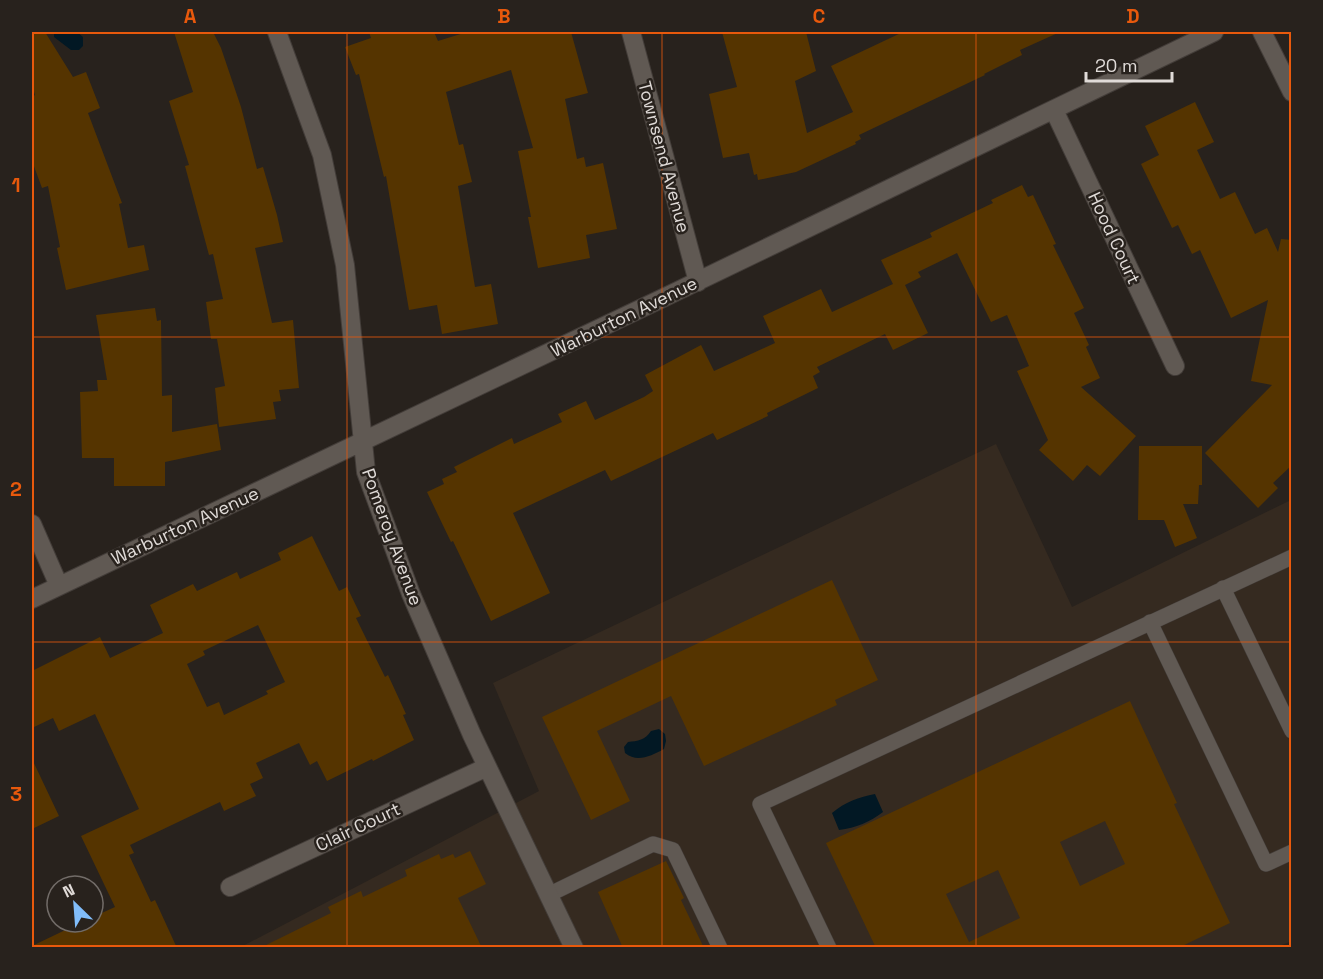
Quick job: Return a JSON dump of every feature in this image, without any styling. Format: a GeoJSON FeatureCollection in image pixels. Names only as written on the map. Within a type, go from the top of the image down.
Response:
{"type":"FeatureCollection","features":[{"type":"Feature","properties":{"kind":"street","name":"Pomeroy Avenue"},"geometry":{"type":"LineString","coordinates":[[277,32],[322,154],[345,265],[366,472],[411,594],[487,767],[574,948]]}},
{"type":"Feature","properties":{"kind":"street","name":"Townsend Avenue"},"geometry":{"type":"LineString","coordinates":[[630,32],[698,282]]}},
{"type":"Feature","properties":{"kind":"street","name":"Warburton Avenue"},"geometry":{"type":"LineString","coordinates":[[32,599],[698,282],[1214,32]]}},
{"type":"Feature","properties":{"kind":"street"},"geometry":{"type":"LineString","coordinates":[[1262,32],[1292,92]]}},
{"type":"Feature","properties":{"kind":"street","name":"Hood Court"},"geometry":{"type":"LineString","coordinates":[[1054,110],[1175,366]]}},
{"type":"Feature","properties":{"kind":"street"},"geometry":{"type":"LineString","coordinates":[[32,524],[59,586]]}},
{"type":"Feature","properties":{"kind":"street","name":"Clair Court"},"geometry":{"type":"LineString","coordinates":[[230,887],[487,767]]}},
{"type":"Feature","properties":{"kind":"lane"},"geometry":{"type":"LineString","coordinates":[[829,948],[760,804],[1292,557]]}},
{"type":"Feature","properties":{"kind":"lane"},"geometry":{"type":"LineString","coordinates":[[1223,588],[1292,731]]}},
{"type":"Feature","properties":{"kind":"lane"},"geometry":{"type":"LineString","coordinates":[[1150,622],[1266,864],[1292,852]]}},
{"type":"Feature","properties":{"kind":"lane"},"geometry":{"type":"LineString","coordinates":[[548,895],[654,844],[674,850],[720,948]]}},
{"type":"Feature","properties":{"kind":"shaded area"},"geometry":{"type":"Polygon","coordinates":[[[996,444],[1072,607],[1291,500],[1292,941],[1277,947],[239,948],[539,791],[493,683],[996,444]]]}},
{"type":"Feature","properties":{"kind":"water"},"geometry":{"type":"Polygon","coordinates":[[[54,32],[77,32],[83,37],[83,46],[79,50],[71,50],[54,37],[54,32]]]}},
{"type":"Feature","properties":{"kind":"water"},"geometry":{"type":"Polygon","coordinates":[[[659,729],[665,734],[664,749],[639,758],[625,753],[624,747],[628,742],[641,740],[651,731],[659,729]]]}},
{"type":"Feature","properties":{"kind":"water"},"geometry":{"type":"Polygon","coordinates":[[[875,794],[883,812],[862,824],[839,830],[832,813],[852,800],[875,794]]]}},
{"type":"Feature","properties":{"kind":"building"},"geometry":{"type":"Polygon","coordinates":[[[32,32],[45,32],[73,77],[86,72],[100,108],[88,113],[122,203],[119,204],[128,248],[144,245],[149,270],[66,290],[48,186],[42,188],[32,161],[32,97],[35,95],[32,85],[32,32]]]}},
{"type":"Feature","properties":{"kind":"building"},"geometry":{"type":"Polygon","coordinates":[[[174,32],[213,32],[221,48],[241,107],[257,169],[263,167],[277,215],[283,242],[255,248],[272,323],[293,320],[299,388],[279,390],[281,401],[273,402],[276,419],[219,427],[215,388],[225,386],[217,339],[211,339],[206,302],[223,299],[213,254],[209,255],[185,166],[189,165],[169,101],[193,92],[174,32]]]}},
{"type":"Feature","properties":{"kind":"building"},"geometry":{"type":"Polygon","coordinates":[[[369,32],[434,32],[438,41],[467,32],[571,32],[588,93],[565,99],[577,159],[584,157],[586,167],[603,163],[617,229],[586,235],[590,258],[538,268],[518,151],[533,148],[511,70],[446,92],[459,145],[463,144],[472,182],[458,186],[475,287],[491,284],[498,324],[442,334],[437,305],[409,310],[386,176],[384,177],[359,74],[356,75],[345,47],[371,38],[369,32]]]}},
{"type":"Feature","properties":{"kind":"building"},"geometry":{"type":"Polygon","coordinates":[[[722,32],[806,32],[816,71],[795,81],[807,133],[853,112],[831,66],[903,32],[1060,32],[1020,50],[1022,55],[985,75],[859,135],[861,139],[855,142],[856,144],[796,172],[758,180],[757,174],[754,175],[749,153],[723,158],[709,94],[737,87],[722,32]]]}},
{"type":"Feature","properties":{"kind":"building"},"geometry":{"type":"Polygon","coordinates":[[[1195,102],[1214,142],[1197,150],[1220,199],[1235,192],[1255,234],[1267,228],[1278,252],[1281,239],[1292,240],[1292,465],[1273,483],[1278,488],[1258,508],[1205,453],[1272,385],[1251,381],[1268,300],[1231,318],[1200,250],[1192,254],[1178,225],[1172,228],[1141,164],[1159,155],[1145,126],[1195,102]]]}},
{"type":"Feature","properties":{"kind":"building"},"geometry":{"type":"Polygon","coordinates":[[[1022,185],[1028,197],[1033,195],[1056,244],[1053,245],[1084,308],[1074,313],[1089,345],[1086,347],[1100,378],[1081,387],[1136,436],[1100,476],[1087,465],[1073,481],[1039,450],[1048,440],[1017,371],[1029,366],[1007,315],[991,322],[957,253],[918,272],[921,277],[905,285],[928,333],[893,350],[885,334],[817,367],[820,372],[813,376],[818,388],[767,413],[768,416],[717,440],[713,433],[611,481],[605,470],[513,513],[550,593],[491,621],[427,492],[444,484],[442,479],[457,472],[454,467],[512,438],[514,444],[562,422],[558,414],[586,401],[595,420],[644,397],[653,391],[645,375],[701,345],[714,371],[775,343],[763,316],[821,289],[832,312],[893,284],[881,260],[932,237],[930,233],[993,203],[991,200],[1022,185]]]}},
{"type":"Feature","properties":{"kind":"building"},"geometry":{"type":"Polygon","coordinates":[[[155,308],[157,321],[161,320],[162,396],[172,395],[172,432],[217,424],[221,450],[165,462],[165,486],[114,486],[114,458],[82,458],[80,392],[98,391],[97,380],[107,380],[96,315],[155,308]]]}},
{"type":"Feature","properties":{"kind":"building"},"geometry":{"type":"Polygon","coordinates":[[[1139,446],[1202,446],[1202,485],[1199,485],[1198,504],[1183,504],[1197,538],[1175,547],[1164,520],[1138,520],[1139,446]]]}},
{"type":"Feature","properties":{"kind":"building"},"geometry":{"type":"Polygon","coordinates":[[[312,536],[339,591],[347,587],[361,616],[356,618],[385,677],[388,675],[406,714],[403,715],[414,740],[327,781],[317,761],[310,765],[299,743],[256,763],[263,778],[250,784],[256,796],[224,811],[220,802],[130,845],[134,853],[129,855],[151,902],[155,900],[177,948],[32,948],[57,934],[105,934],[105,912],[115,907],[105,886],[105,874],[99,874],[81,836],[139,809],[95,714],[59,731],[53,718],[32,728],[32,671],[100,637],[110,658],[163,633],[150,605],[193,584],[197,591],[237,572],[240,579],[281,560],[278,553],[312,536]],[[258,625],[203,651],[205,655],[187,664],[207,707],[219,702],[224,715],[268,694],[266,691],[285,682],[258,625]]]}},
{"type":"Feature","properties":{"kind":"building"},"geometry":{"type":"Polygon","coordinates":[[[832,580],[878,680],[835,700],[837,705],[704,766],[671,696],[597,731],[630,801],[591,820],[542,717],[832,580]]]}},
{"type":"Feature","properties":{"kind":"building"},"geometry":{"type":"Polygon","coordinates":[[[1130,701],[1177,803],[1174,804],[1230,923],[1178,948],[876,948],[826,843],[1130,701]],[[1105,821],[1060,842],[1080,886],[1125,864],[1105,821]],[[998,870],[946,894],[969,942],[1020,918],[998,870]]]}},
{"type":"Feature","properties":{"kind":"building"},"geometry":{"type":"Polygon","coordinates":[[[32,759],[59,816],[32,829],[32,759]]]}},
{"type":"Feature","properties":{"kind":"building"},"geometry":{"type":"Polygon","coordinates":[[[470,851],[486,884],[458,898],[482,948],[260,948],[331,913],[328,907],[361,891],[363,897],[407,876],[405,870],[439,854],[441,859],[453,854],[455,858],[470,851]]]}},
{"type":"Feature","properties":{"kind":"building"},"geometry":{"type":"Polygon","coordinates":[[[666,861],[684,898],[681,900],[704,948],[623,948],[598,892],[666,861]]]}}]}
